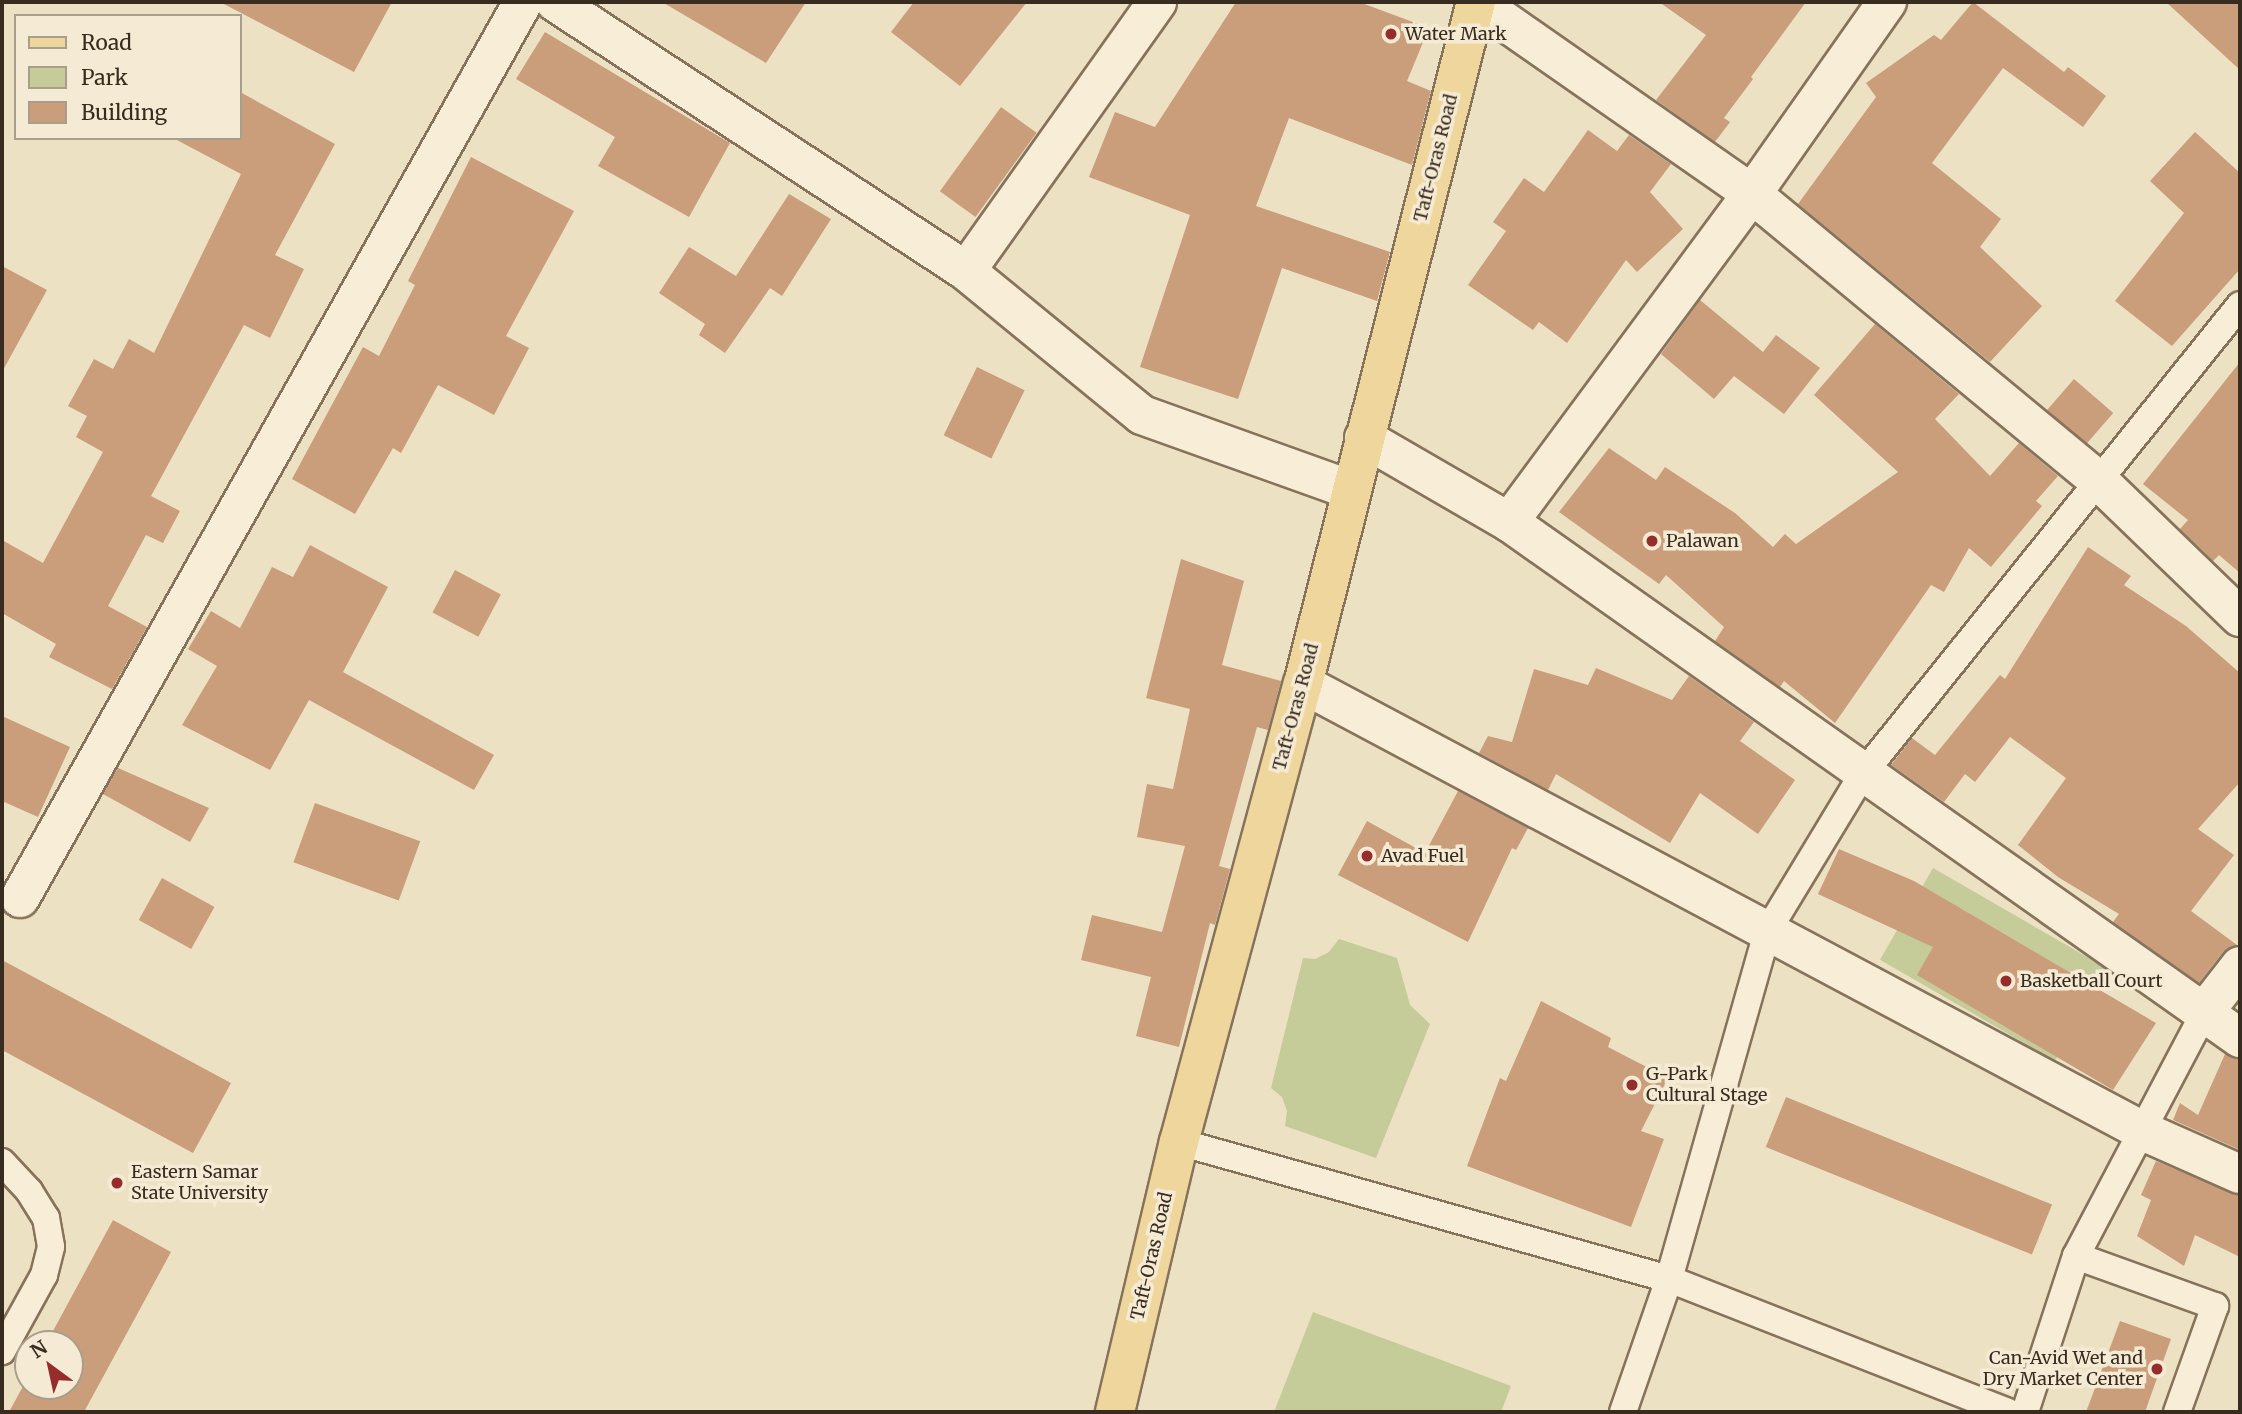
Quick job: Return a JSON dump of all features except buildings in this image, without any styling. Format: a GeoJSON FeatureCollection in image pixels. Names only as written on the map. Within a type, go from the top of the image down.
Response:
{"type":"FeatureCollection","features":[{"type":"Feature","properties":{"kind":"main road","name":"Taft-Oras Road"},"geometry":{"type":"LineString","coordinates":[[1115,1412],[1179,1143],[1303,684],[1476,2]]}},
{"type":"Feature","properties":{"kind":"street"},"geometry":{"type":"LineString","coordinates":[[20,898],[523,2]]}},
{"type":"Feature","properties":{"kind":"street"},"geometry":{"type":"LineString","coordinates":[[555,2],[966,271],[1142,415],[1351,490]]}},
{"type":"Feature","properties":{"kind":"street"},"geometry":{"type":"LineString","coordinates":[[966,271],[1157,2]]}},
{"type":"Feature","properties":{"kind":"street"},"geometry":{"type":"LineString","coordinates":[[1476,2],[1752,194],[2099,481],[2240,617]]}},
{"type":"Feature","properties":{"kind":"street"},"geometry":{"type":"LineString","coordinates":[[1509,522],[1752,194],[1887,2]]}},
{"type":"Feature","properties":{"kind":"street"},"geometry":{"type":"LineString","coordinates":[[1364,438],[1509,522],[1861,775],[2205,1011],[2240,1038]]}},
{"type":"Feature","properties":{"kind":"street"},"geometry":{"type":"LineString","coordinates":[[1303,684],[2145,1132],[2240,1174]]}},
{"type":"Feature","properties":{"kind":"street"},"geometry":{"type":"LineString","coordinates":[[2205,1011],[2240,966]]}},
{"type":"Feature","properties":{"kind":"lane"},"geometry":{"type":"LineString","coordinates":[[1623,1412],[1669,1279],[1767,932],[1861,775],[2240,305]]}},
{"type":"Feature","properties":{"kind":"lane"},"geometry":{"type":"LineString","coordinates":[[2025,1412],[2076,1256],[2145,1132],[2205,1011]]}},
{"type":"Feature","properties":{"kind":"lane"},"geometry":{"type":"LineString","coordinates":[[1179,1143],[1669,1279],[2008,1412]]}},
{"type":"Feature","properties":{"kind":"lane"},"geometry":{"type":"LineString","coordinates":[[2,1162],[29,1191],[46,1218],[51,1247],[44,1275],[2,1351]]}},
{"type":"Feature","properties":{"kind":"lane"},"geometry":{"type":"LineString","coordinates":[[2076,1256],[2215,1306],[2177,1412]]}},
{"type":"Feature","properties":{"kind":"green space"},"geometry":{"type":"Polygon","coordinates":[[[1933,868],[2108,969],[2055,1061],[1880,960],[1933,868]]]}},
{"type":"Feature","properties":{"kind":"green space"},"geometry":{"type":"Polygon","coordinates":[[[1339,939],[1397,958],[1410,1005],[1430,1024],[1376,1158],[1285,1126],[1287,1111],[1282,1097],[1271,1088],[1303,958],[1315,959],[1329,952],[1339,939]]]}},
{"type":"Feature","properties":{"kind":"green space"},"geometry":{"type":"Polygon","coordinates":[[[1313,1312],[1511,1386],[1501,1412],[1274,1412],[1313,1312]]]}},
{"type":"Feature","properties":{"kind":"place","name":"Water Mark"},"geometry":{"type":"Point","coordinates":[1391,34]}},
{"type":"Feature","properties":{"kind":"place","name":"Palawan"},"geometry":{"type":"Point","coordinates":[1652,541]}},
{"type":"Feature","properties":{"kind":"place","name":"Avad Fuel"},"geometry":{"type":"Point","coordinates":[1367,856]}},
{"type":"Feature","properties":{"kind":"place","name":"Basketball Court"},"geometry":{"type":"Point","coordinates":[2006,981]}},
{"type":"Feature","properties":{"kind":"place","name":"G-Park Cultural Stage"},"geometry":{"type":"Point","coordinates":[1632,1085]}},
{"type":"Feature","properties":{"kind":"place","name":"Eastern Samar State University"},"geometry":{"type":"Point","coordinates":[117,1183]}},
{"type":"Feature","properties":{"kind":"place","name":"Can-Avid Wet and Dry Market Center"},"geometry":{"type":"Point","coordinates":[2157,1369]}}]}
